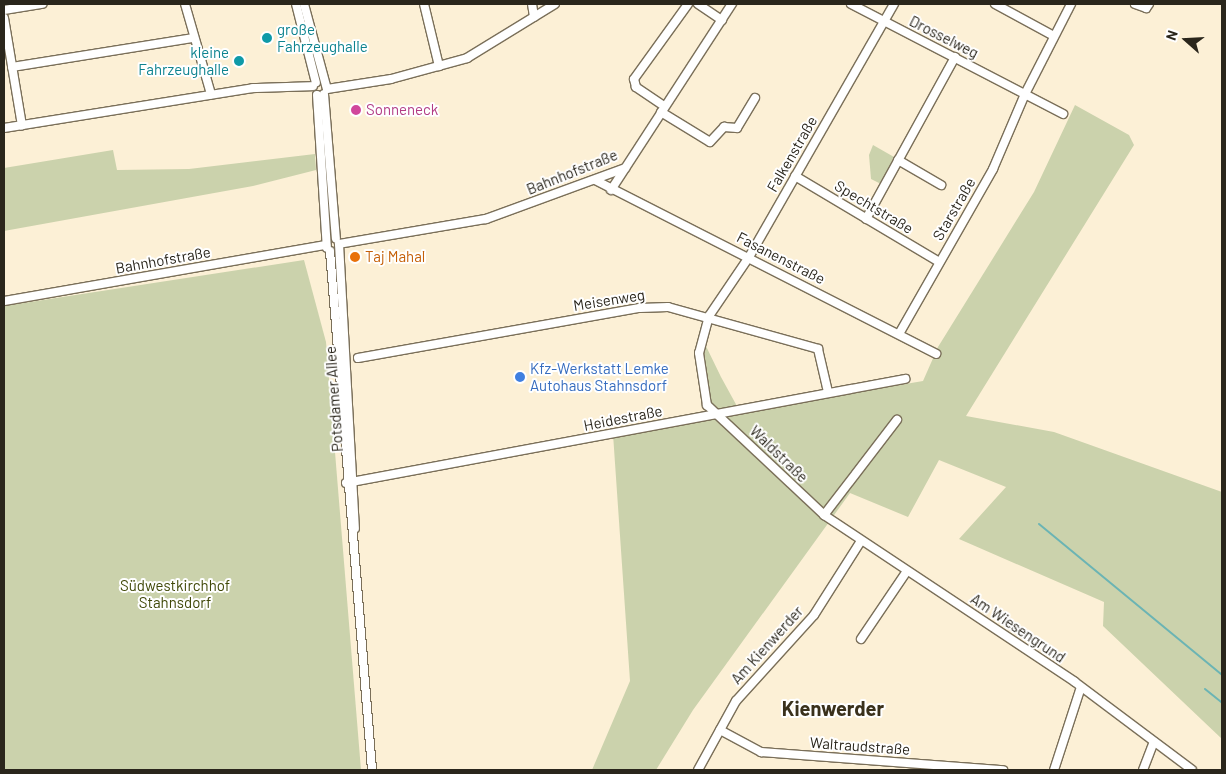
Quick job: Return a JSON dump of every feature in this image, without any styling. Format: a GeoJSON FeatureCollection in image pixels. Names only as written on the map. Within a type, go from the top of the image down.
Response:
{"type":"FeatureCollection","features":[{"type":"Feature","properties":{"kind":"street"},"geometry":{"type":"LineString","coordinates":[[4,10],[43,4]]}},
{"type":"Feature","properties":{"kind":"street"},"geometry":{"type":"LineString","coordinates":[[185,4],[211,94]]}},
{"type":"Feature","properties":{"kind":"street","name":"Potsdamer Allee"},"geometry":{"type":"LineString","coordinates":[[296,4],[320,88]]}},
{"type":"Feature","properties":{"kind":"street","name":"Potsdamer Allee"},"geometry":{"type":"LineString","coordinates":[[304,4],[320,88],[372,770]]}},
{"type":"Feature","properties":{"kind":"street"},"geometry":{"type":"LineString","coordinates":[[424,4],[439,66]]}},
{"type":"Feature","properties":{"kind":"street"},"geometry":{"type":"LineString","coordinates":[[532,4],[534,18]]}},
{"type":"Feature","properties":{"kind":"street"},"geometry":{"type":"LineString","coordinates":[[4,128],[211,94],[287,85],[320,88],[439,66],[467,58],[556,4]]}},
{"type":"Feature","properties":{"kind":"street"},"geometry":{"type":"LineString","coordinates":[[688,4],[634,79],[636,87],[662,109],[710,142],[724,127],[737,128],[755,98]]}},
{"type":"Feature","properties":{"kind":"street"},"geometry":{"type":"LineString","coordinates":[[698,4],[722,20]]}},
{"type":"Feature","properties":{"kind":"street","name":"Bahnhofstraße"},"geometry":{"type":"LineString","coordinates":[[4,301],[486,219],[625,168],[732,4]]}},
{"type":"Feature","properties":{"kind":"street","name":"Drosselweg"},"geometry":{"type":"LineString","coordinates":[[851,4],[1024,94]]}},
{"type":"Feature","properties":{"kind":"street","name":"Falkenstraße"},"geometry":{"type":"LineString","coordinates":[[709,316],[749,257],[894,4]]}},
{"type":"Feature","properties":{"kind":"street"},"geometry":{"type":"LineString","coordinates":[[995,4],[1054,36]]}},
{"type":"Feature","properties":{"kind":"street","name":"Starstraße"},"geometry":{"type":"LineString","coordinates":[[899,334],[993,169],[1024,94],[1072,4]]}},
{"type":"Feature","properties":{"kind":"street"},"geometry":{"type":"LineString","coordinates":[[1135,4],[1146,8],[1149,4]]}},
{"type":"Feature","properties":{"kind":"street"},"geometry":{"type":"LineString","coordinates":[[4,18],[22,125]]}},
{"type":"Feature","properties":{"kind":"street"},"geometry":{"type":"LineString","coordinates":[[12,67],[194,38]]}},
{"type":"Feature","properties":{"kind":"street"},"geometry":{"type":"LineString","coordinates":[[866,219],[954,58]]}},
{"type":"Feature","properties":{"kind":"street"},"geometry":{"type":"LineString","coordinates":[[1024,94],[1063,114]]}},
{"type":"Feature","properties":{"kind":"street"},"geometry":{"type":"LineString","coordinates":[[898,160],[941,185]]}},
{"type":"Feature","properties":{"kind":"street"},"geometry":{"type":"LineString","coordinates":[[612,190],[625,168]]}},
{"type":"Feature","properties":{"kind":"street","name":"Spechtstraße"},"geometry":{"type":"LineString","coordinates":[[795,176],[939,262]]}},
{"type":"Feature","properties":{"kind":"street","name":"Fasanenstraße"},"geometry":{"type":"LineString","coordinates":[[595,180],[936,354]]}},
{"type":"Feature","properties":{"kind":"street","name":"Meisenweg"},"geometry":{"type":"LineString","coordinates":[[358,358],[640,308],[668,308],[709,316],[818,349],[828,392]]}},
{"type":"Feature","properties":{"kind":"street","name":"Waldstraße"},"geometry":{"type":"LineString","coordinates":[[709,316],[699,363],[707,405],[824,514]]}},
{"type":"Feature","properties":{"kind":"street","name":"Heidestraße"},"geometry":{"type":"LineString","coordinates":[[350,482],[905,379]]}},
{"type":"Feature","properties":{"kind":"street"},"geometry":{"type":"LineString","coordinates":[[824,514],[897,420]]}},
{"type":"Feature","properties":{"kind":"street","name":"Am Wiesengrund"},"geometry":{"type":"LineString","coordinates":[[824,514],[861,541],[1081,687],[1192,770]]}},
{"type":"Feature","properties":{"kind":"street","name":"Am Kienwerder"},"geometry":{"type":"LineString","coordinates":[[698,770],[736,701],[814,615],[861,541]]}},
{"type":"Feature","properties":{"kind":"street"},"geometry":{"type":"LineString","coordinates":[[860,639],[908,571]]}},
{"type":"Feature","properties":{"kind":"street"},"geometry":{"type":"LineString","coordinates":[[1054,770],[1081,687]]}},
{"type":"Feature","properties":{"kind":"street","name":"Waltraudstraße"},"geometry":{"type":"LineString","coordinates":[[720,730],[761,752],[1003,770]]}},
{"type":"Feature","properties":{"kind":"street"},"geometry":{"type":"LineString","coordinates":[[1143,770],[1154,742]]}},
{"type":"Feature","properties":{"kind":"green space"},"geometry":{"type":"Polygon","coordinates":[[[1075,105],[1129,135],[1134,145],[966,416],[1054,432],[1222,492],[1222,739],[1103,626],[1104,602],[959,539],[1006,487],[939,460],[908,517],[850,493],[693,710],[656,770],[592,770],[630,681],[613,434],[923,381],[938,347],[1034,192],[1075,105]]]}},
{"type":"Feature","properties":{"kind":"green space"},"geometry":{"type":"Polygon","coordinates":[[[873,145],[894,157],[881,184],[871,179],[869,155],[873,145]]]}},
{"type":"Feature","properties":{"kind":"green space"},"geometry":{"type":"Polygon","coordinates":[[[113,150],[117,170],[189,169],[315,154],[316,170],[253,186],[4,231],[4,168],[113,150]]]}},
{"type":"Feature","properties":{"kind":"green space","name":"Südwestkirchhof Stahnsdorf"},"geometry":{"type":"Polygon","coordinates":[[[304,260],[326,342],[361,770],[4,770],[4,306],[304,260]]]}},
{"type":"Feature","properties":{"kind":"green space"},"geometry":{"type":"Polygon","coordinates":[[[703,340],[738,408],[722,411],[707,400],[700,363],[703,340]]]}},
{"type":"Feature","properties":{"kind":"waterway"},"geometry":{"type":"LineString","coordinates":[[1039,524],[1222,675]]}},
{"type":"Feature","properties":{"kind":"waterway"},"geometry":{"type":"LineString","coordinates":[[1205,689],[1222,703]]}},
{"type":"Feature","properties":{"kind":"place","name":"große Fahrzeughalle"},"geometry":{"type":"Point","coordinates":[267,38]}},
{"type":"Feature","properties":{"kind":"place","name":"kleine Fahrzeughalle"},"geometry":{"type":"Point","coordinates":[239,61]}},
{"type":"Feature","properties":{"kind":"place","name":"Sonneneck"},"geometry":{"type":"Point","coordinates":[356,110]}},
{"type":"Feature","properties":{"kind":"place","name":"Taj Mahal"},"geometry":{"type":"Point","coordinates":[355,257]}},
{"type":"Feature","properties":{"kind":"place","name":"Kfz-Werkstatt Lemke Autohaus Stahnsdorf"},"geometry":{"type":"Point","coordinates":[520,377]}},
{"type":"Feature","properties":{"kind":"district","name":"Kienwerder"},"geometry":{"type":"Point","coordinates":[833,708]}}]}
